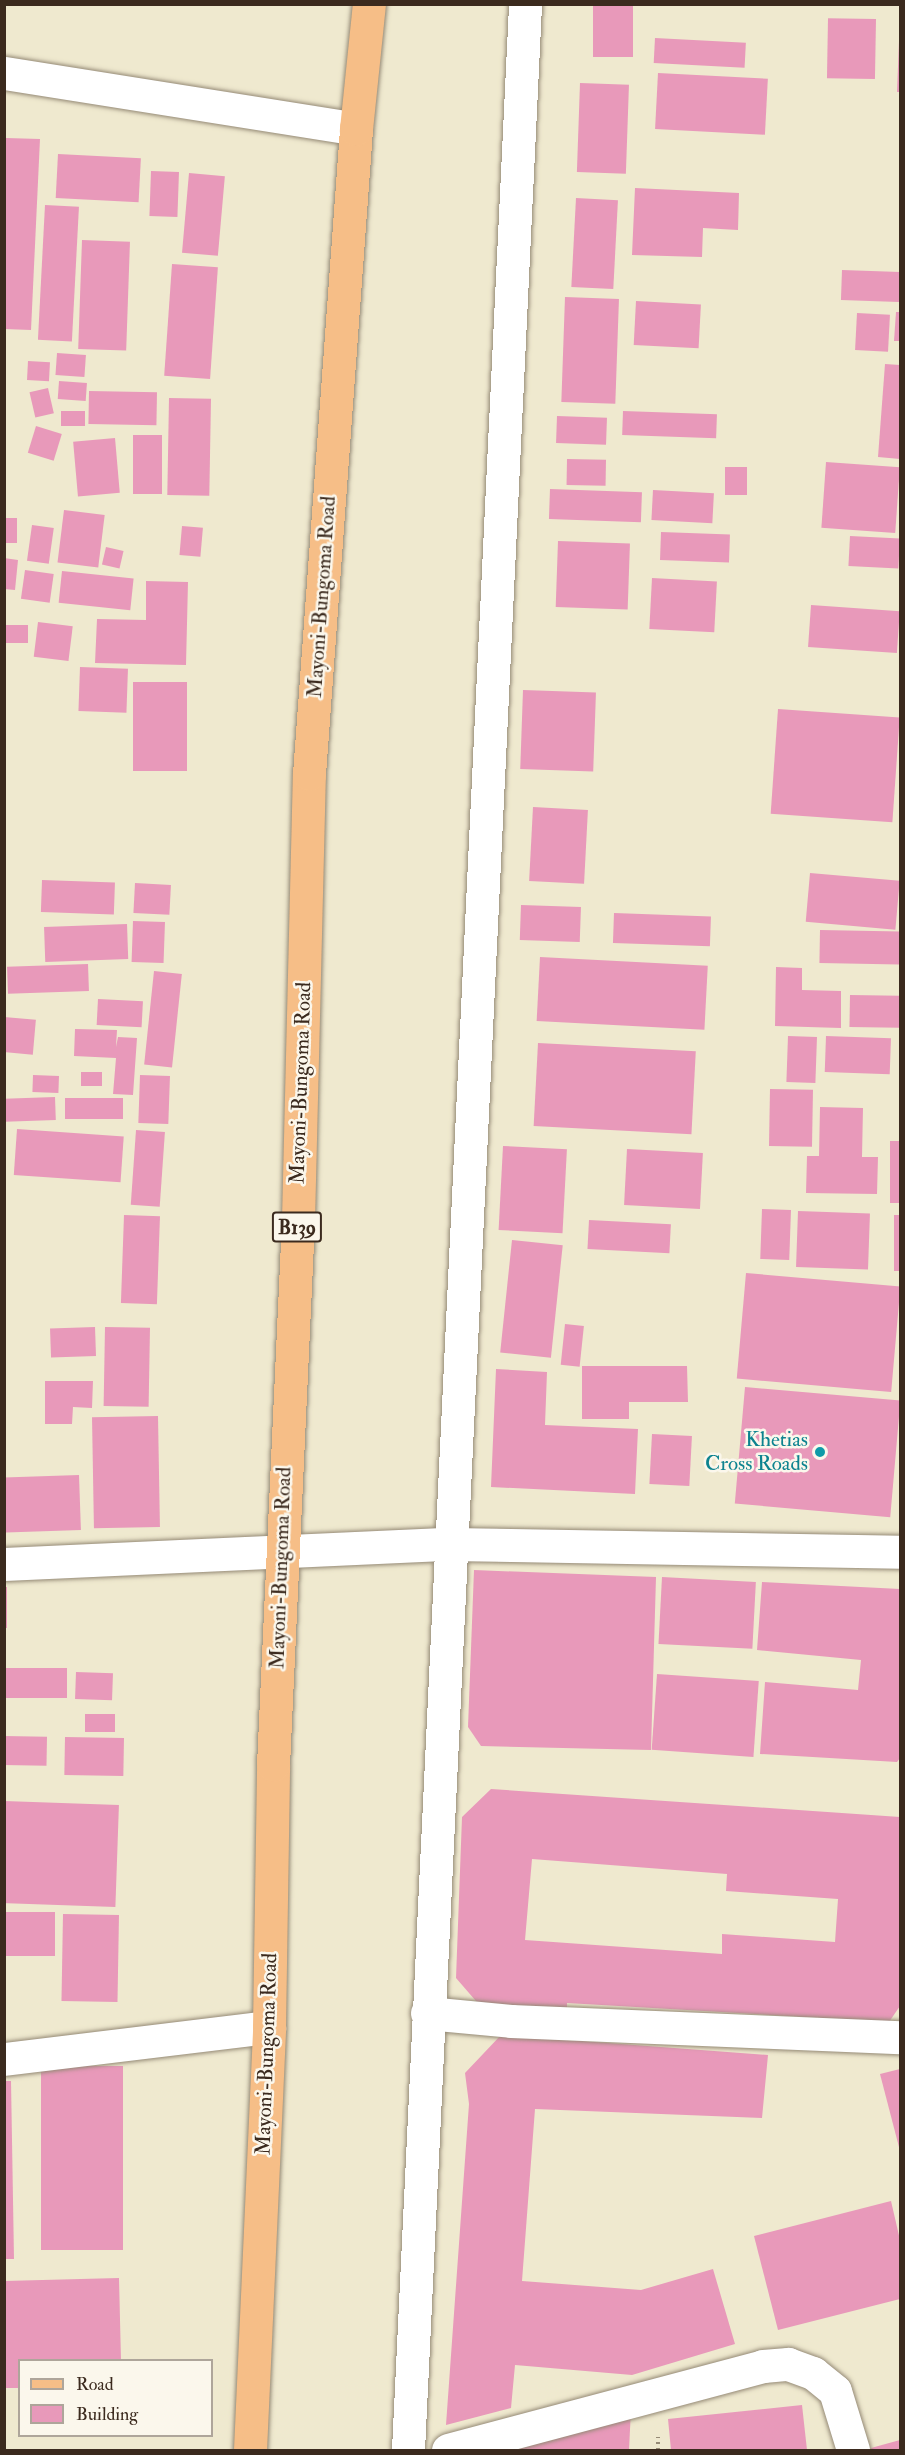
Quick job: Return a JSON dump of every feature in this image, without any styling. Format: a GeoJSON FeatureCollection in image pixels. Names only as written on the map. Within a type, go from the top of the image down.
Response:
{"type":"FeatureCollection","features":[{"type":"Feature","properties":{"kind":"main road","name":"Mayoni-Bungoma Road"},"geometry":{"type":"LineString","coordinates":[[250,2451],[269,2027],[281,1552],[298,1220],[309,774],[356,129],[369,4]]}},
{"type":"Feature","properties":{"kind":"street"},"geometry":{"type":"LineString","coordinates":[[408,2451],[449,1544],[525,4]]}},
{"type":"Feature","properties":{"kind":"street"},"geometry":{"type":"LineString","coordinates":[[4,73],[356,129]]}},
{"type":"Feature","properties":{"kind":"street"},"geometry":{"type":"LineString","coordinates":[[4,1564],[449,1544],[900,1552]]}},
{"type":"Feature","properties":{"kind":"street"},"geometry":{"type":"LineString","coordinates":[[427,2013],[511,2021],[900,2037]]}},
{"type":"Feature","properties":{"kind":"street"},"geometry":{"type":"LineString","coordinates":[[4,2059],[269,2027]]}},
{"type":"Feature","properties":{"kind":"street"},"geometry":{"type":"LineString","coordinates":[[448,2451],[763,2366],[788,2364],[813,2373],[835,2391],[853,2451]]}},
{"type":"Feature","properties":{"kind":"building"},"geometry":{"type":"Polygon","coordinates":[[[593,4],[633,4],[633,57],[593,57],[593,4]]]}},
{"type":"Feature","properties":{"kind":"building"},"geometry":{"type":"Polygon","coordinates":[[[828,18],[876,19],[875,79],[827,78],[828,18]]]}},
{"type":"Feature","properties":{"kind":"building"},"geometry":{"type":"Polygon","coordinates":[[[655,38],[746,43],[745,68],[654,63],[655,38]]]}},
{"type":"Feature","properties":{"kind":"building"},"geometry":{"type":"Polygon","coordinates":[[[899,41],[900,92],[897,92],[899,41]]]}},
{"type":"Feature","properties":{"kind":"building"},"geometry":{"type":"Polygon","coordinates":[[[658,73],[768,79],[765,135],[655,129],[658,73]]]}},
{"type":"Feature","properties":{"kind":"building"},"geometry":{"type":"Polygon","coordinates":[[[580,83],[629,85],[626,174],[577,172],[580,83]]]}},
{"type":"Feature","properties":{"kind":"building"},"geometry":{"type":"Polygon","coordinates":[[[6,138],[40,139],[31,330],[4,329],[6,138]]]}},
{"type":"Feature","properties":{"kind":"building"},"geometry":{"type":"Polygon","coordinates":[[[58,154],[141,158],[139,202],[56,198],[58,154]]]}},
{"type":"Feature","properties":{"kind":"building"},"geometry":{"type":"Polygon","coordinates":[[[151,171],[179,172],[177,217],[149,216],[151,171]]]}},
{"type":"Feature","properties":{"kind":"building"},"geometry":{"type":"Polygon","coordinates":[[[189,173],[225,176],[218,256],[182,253],[189,173]]]}},
{"type":"Feature","properties":{"kind":"building"},"geometry":{"type":"Polygon","coordinates":[[[635,188],[739,193],[738,230],[703,228],[702,257],[632,255],[635,188]]]}},
{"type":"Feature","properties":{"kind":"building"},"geometry":{"type":"Polygon","coordinates":[[[576,198],[618,200],[613,289],[571,287],[576,198]]]}},
{"type":"Feature","properties":{"kind":"building"},"geometry":{"type":"Polygon","coordinates":[[[45,205],[79,207],[72,342],[38,340],[45,205]]]}},
{"type":"Feature","properties":{"kind":"building"},"geometry":{"type":"Polygon","coordinates":[[[82,240],[130,242],[126,351],[78,349],[82,240]]]}},
{"type":"Feature","properties":{"kind":"building"},"geometry":{"type":"Polygon","coordinates":[[[172,264],[218,267],[210,379],[164,376],[172,264]]]}},
{"type":"Feature","properties":{"kind":"building"},"geometry":{"type":"Polygon","coordinates":[[[842,270],[900,272],[899,302],[841,300],[842,270]]]}},
{"type":"Feature","properties":{"kind":"building"},"geometry":{"type":"Polygon","coordinates":[[[565,297],[619,299],[615,404],[561,402],[565,297]]]}},
{"type":"Feature","properties":{"kind":"building"},"geometry":{"type":"Polygon","coordinates":[[[636,301],[701,304],[699,348],[634,345],[636,301]]]}},
{"type":"Feature","properties":{"kind":"building"},"geometry":{"type":"Polygon","coordinates":[[[896,312],[900,312],[900,341],[894,341],[896,312]]]}},
{"type":"Feature","properties":{"kind":"building"},"geometry":{"type":"Polygon","coordinates":[[[857,313],[890,315],[888,352],[855,350],[857,313]]]}},
{"type":"Feature","properties":{"kind":"building"},"geometry":{"type":"Polygon","coordinates":[[[57,353],[86,355],[84,377],[55,375],[57,353]]]}},
{"type":"Feature","properties":{"kind":"building"},"geometry":{"type":"Polygon","coordinates":[[[28,361],[50,362],[49,381],[27,380],[28,361]]]}},
{"type":"Feature","properties":{"kind":"building"},"geometry":{"type":"Polygon","coordinates":[[[885,364],[900,365],[900,459],[878,457],[885,364]]]}},
{"type":"Feature","properties":{"kind":"building"},"geometry":{"type":"Polygon","coordinates":[[[59,381],[87,383],[86,401],[58,399],[59,381]]]}},
{"type":"Feature","properties":{"kind":"building"},"geometry":{"type":"Polygon","coordinates":[[[48,388],[54,413],[35,418],[29,392],[48,388]]]}},
{"type":"Feature","properties":{"kind":"building"},"geometry":{"type":"Polygon","coordinates":[[[89,391],[157,392],[156,425],[88,424],[89,391]]]}},
{"type":"Feature","properties":{"kind":"building"},"geometry":{"type":"Polygon","coordinates":[[[169,398],[211,399],[209,496],[167,495],[169,398]]]}},
{"type":"Feature","properties":{"kind":"building"},"geometry":{"type":"Polygon","coordinates":[[[61,411],[85,411],[85,426],[61,426],[61,411]]]}},
{"type":"Feature","properties":{"kind":"building"},"geometry":{"type":"Polygon","coordinates":[[[623,411],[717,414],[716,438],[622,435],[623,411]]]}},
{"type":"Feature","properties":{"kind":"building"},"geometry":{"type":"Polygon","coordinates":[[[557,416],[607,418],[606,445],[556,443],[557,416]]]}},
{"type":"Feature","properties":{"kind":"building"},"geometry":{"type":"Polygon","coordinates":[[[36,426],[62,434],[54,461],[28,453],[36,426]]]}},
{"type":"Feature","properties":{"kind":"building"},"geometry":{"type":"Polygon","coordinates":[[[133,435],[162,435],[162,494],[133,494],[133,435]]]}},
{"type":"Feature","properties":{"kind":"building"},"geometry":{"type":"Polygon","coordinates":[[[115,438],[120,493],[78,496],[73,442],[115,438]]]}},
{"type":"Feature","properties":{"kind":"building"},"geometry":{"type":"Polygon","coordinates":[[[567,459],[606,460],[606,486],[567,485],[567,459]]]}},
{"type":"Feature","properties":{"kind":"building"},"geometry":{"type":"Polygon","coordinates":[[[826,462],[900,467],[895,533],[821,528],[826,462]]]}},
{"type":"Feature","properties":{"kind":"building"},"geometry":{"type":"Polygon","coordinates":[[[725,467],[747,467],[747,495],[725,495],[725,467]]]}},
{"type":"Feature","properties":{"kind":"building"},"geometry":{"type":"Polygon","coordinates":[[[550,489],[642,492],[641,522],[549,519],[550,489]]]}},
{"type":"Feature","properties":{"kind":"building"},"geometry":{"type":"Polygon","coordinates":[[[653,490],[714,493],[712,523],[651,520],[653,490]]]}},
{"type":"Feature","properties":{"kind":"building"},"geometry":{"type":"Polygon","coordinates":[[[64,510],[105,515],[98,568],[58,563],[64,510]]]}},
{"type":"Feature","properties":{"kind":"building"},"geometry":{"type":"Polygon","coordinates":[[[4,518],[17,518],[17,543],[4,543],[4,518]]]}},
{"type":"Feature","properties":{"kind":"building"},"geometry":{"type":"Polygon","coordinates":[[[32,525],[54,528],[49,564],[27,561],[32,525]]]}},
{"type":"Feature","properties":{"kind":"building"},"geometry":{"type":"Polygon","coordinates":[[[182,526],[203,528],[200,557],[179,555],[182,526]]]}},
{"type":"Feature","properties":{"kind":"building"},"geometry":{"type":"Polygon","coordinates":[[[661,532],[730,534],[729,562],[660,560],[661,532]]]}},
{"type":"Feature","properties":{"kind":"building"},"geometry":{"type":"Polygon","coordinates":[[[850,536],[900,539],[898,569],[848,566],[850,536]]]}},
{"type":"Feature","properties":{"kind":"building"},"geometry":{"type":"Polygon","coordinates":[[[558,541],[630,544],[628,609],[556,607],[558,541]]]}},
{"type":"Feature","properties":{"kind":"building"},"geometry":{"type":"Polygon","coordinates":[[[106,547],[124,551],[119,569],[102,565],[106,547]]]}},
{"type":"Feature","properties":{"kind":"building"},"geometry":{"type":"Polygon","coordinates":[[[4,558],[18,560],[15,590],[4,589],[4,558]]]}},
{"type":"Feature","properties":{"kind":"building"},"geometry":{"type":"Polygon","coordinates":[[[25,570],[54,574],[50,603],[21,599],[25,570]]]}},
{"type":"Feature","properties":{"kind":"building"},"geometry":{"type":"Polygon","coordinates":[[[62,571],[134,579],[130,610],[59,603],[62,571]]]}},
{"type":"Feature","properties":{"kind":"building"},"geometry":{"type":"Polygon","coordinates":[[[652,578],[717,581],[714,632],[649,629],[652,578]]]}},
{"type":"Feature","properties":{"kind":"building"},"geometry":{"type":"Polygon","coordinates":[[[146,581],[188,582],[186,665],[95,663],[97,619],[146,620],[146,581]]]}},
{"type":"Feature","properties":{"kind":"building"},"geometry":{"type":"Polygon","coordinates":[[[811,605],[900,611],[897,653],[808,647],[811,605]]]}},
{"type":"Feature","properties":{"kind":"building"},"geometry":{"type":"Polygon","coordinates":[[[38,622],[73,626],[68,661],[34,657],[38,622]]]}},
{"type":"Feature","properties":{"kind":"building"},"geometry":{"type":"Polygon","coordinates":[[[4,625],[28,625],[28,643],[4,643],[4,625]]]}},
{"type":"Feature","properties":{"kind":"building"},"geometry":{"type":"Polygon","coordinates":[[[80,667],[128,669],[126,713],[78,711],[80,667]]]}},
{"type":"Feature","properties":{"kind":"building"},"geometry":{"type":"Polygon","coordinates":[[[133,682],[187,682],[187,771],[133,771],[133,682]]]}},
{"type":"Feature","properties":{"kind":"building"},"geometry":{"type":"Polygon","coordinates":[[[523,690],[596,693],[593,771],[520,769],[523,690]]]}},
{"type":"Feature","properties":{"kind":"building"},"geometry":{"type":"Polygon","coordinates":[[[778,709],[900,718],[892,822],[771,814],[778,709]]]}},
{"type":"Feature","properties":{"kind":"building"},"geometry":{"type":"Polygon","coordinates":[[[533,807],[588,810],[584,884],[529,881],[533,807]]]}},
{"type":"Feature","properties":{"kind":"building"},"geometry":{"type":"Polygon","coordinates":[[[810,873],[900,881],[895,930],[806,922],[810,873]]]}},
{"type":"Feature","properties":{"kind":"building"},"geometry":{"type":"Polygon","coordinates":[[[42,880],[115,883],[114,915],[41,912],[42,880]]]}},
{"type":"Feature","properties":{"kind":"building"},"geometry":{"type":"Polygon","coordinates":[[[135,883],[171,885],[169,915],[133,913],[135,883]]]}},
{"type":"Feature","properties":{"kind":"building"},"geometry":{"type":"Polygon","coordinates":[[[521,905],[581,907],[580,942],[520,940],[521,905]]]}},
{"type":"Feature","properties":{"kind":"building"},"geometry":{"type":"Polygon","coordinates":[[[614,913],[711,916],[710,946],[613,943],[614,913]]]}},
{"type":"Feature","properties":{"kind":"building"},"geometry":{"type":"Polygon","coordinates":[[[133,921],[165,922],[164,963],[132,962],[133,921]]]}},
{"type":"Feature","properties":{"kind":"building"},"geometry":{"type":"Polygon","coordinates":[[[127,924],[128,959],[45,962],[44,927],[127,924]]]}},
{"type":"Feature","properties":{"kind":"building"},"geometry":{"type":"Polygon","coordinates":[[[820,930],[900,931],[899,964],[819,963],[820,930]]]}},
{"type":"Feature","properties":{"kind":"building"},"geometry":{"type":"Polygon","coordinates":[[[540,957],[708,966],[704,1030],[537,1021],[540,957]]]}},
{"type":"Feature","properties":{"kind":"building"},"geometry":{"type":"Polygon","coordinates":[[[88,964],[89,991],[8,994],[7,967],[88,964]]]}},
{"type":"Feature","properties":{"kind":"building"},"geometry":{"type":"Polygon","coordinates":[[[776,967],[802,968],[802,990],[841,991],[841,1028],[775,1026],[776,967]]]}},
{"type":"Feature","properties":{"kind":"building"},"geometry":{"type":"Polygon","coordinates":[[[154,971],[182,974],[172,1067],[144,1064],[154,971]]]}},
{"type":"Feature","properties":{"kind":"building"},"geometry":{"type":"Polygon","coordinates":[[[850,995],[900,996],[899,1028],[849,1027],[850,995]]]}},
{"type":"Feature","properties":{"kind":"building"},"geometry":{"type":"Polygon","coordinates":[[[98,999],[143,1001],[142,1027],[97,1025],[98,999]]]}},
{"type":"Feature","properties":{"kind":"building"},"geometry":{"type":"Polygon","coordinates":[[[4,1017],[36,1020],[33,1055],[4,1052],[4,1017]]]}},
{"type":"Feature","properties":{"kind":"building"},"geometry":{"type":"Polygon","coordinates":[[[75,1029],[117,1030],[116,1047],[118,1037],[137,1038],[133,1095],[113,1094],[116,1058],[74,1056],[75,1029]]]}},
{"type":"Feature","properties":{"kind":"building"},"geometry":{"type":"Polygon","coordinates":[[[788,1036],[817,1037],[815,1083],[786,1082],[788,1036]]]}},
{"type":"Feature","properties":{"kind":"building"},"geometry":{"type":"Polygon","coordinates":[[[826,1036],[891,1038],[890,1074],[825,1072],[826,1036]]]}},
{"type":"Feature","properties":{"kind":"building"},"geometry":{"type":"Polygon","coordinates":[[[538,1043],[696,1051],[691,1134],[534,1126],[538,1043]]]}},
{"type":"Feature","properties":{"kind":"building"},"geometry":{"type":"Polygon","coordinates":[[[81,1072],[102,1072],[102,1086],[81,1086],[81,1072]]]}},
{"type":"Feature","properties":{"kind":"building"},"geometry":{"type":"Polygon","coordinates":[[[33,1075],[59,1076],[58,1093],[32,1092],[33,1075]]]}},
{"type":"Feature","properties":{"kind":"building"},"geometry":{"type":"Polygon","coordinates":[[[140,1075],[170,1076],[168,1124],[138,1123],[140,1075]]]}},
{"type":"Feature","properties":{"kind":"building"},"geometry":{"type":"Polygon","coordinates":[[[770,1089],[813,1090],[812,1147],[769,1146],[770,1089]]]}},
{"type":"Feature","properties":{"kind":"building"},"geometry":{"type":"Polygon","coordinates":[[[55,1097],[56,1120],[5,1122],[4,1099],[55,1097]]]}},
{"type":"Feature","properties":{"kind":"building"},"geometry":{"type":"Polygon","coordinates":[[[65,1098],[123,1098],[123,1119],[65,1119],[65,1098]]]}},
{"type":"Feature","properties":{"kind":"building"},"geometry":{"type":"Polygon","coordinates":[[[820,1107],[863,1108],[862,1157],[878,1157],[877,1194],[806,1193],[807,1156],[819,1156],[820,1107]]]}},
{"type":"Feature","properties":{"kind":"building"},"geometry":{"type":"Polygon","coordinates":[[[17,1129],[124,1136],[121,1182],[14,1175],[17,1129]]]}},
{"type":"Feature","properties":{"kind":"building"},"geometry":{"type":"Polygon","coordinates":[[[136,1130],[165,1132],[160,1207],[131,1205],[136,1130]]]}},
{"type":"Feature","properties":{"kind":"building"},"geometry":{"type":"Polygon","coordinates":[[[890,1141],[900,1141],[900,1203],[890,1203],[890,1141]]]}},
{"type":"Feature","properties":{"kind":"building"},"geometry":{"type":"Polygon","coordinates":[[[503,1146],[567,1149],[563,1233],[499,1230],[503,1146]]]}},
{"type":"Feature","properties":{"kind":"building"},"geometry":{"type":"Polygon","coordinates":[[[627,1149],[703,1153],[700,1209],[624,1205],[627,1149]]]}},
{"type":"Feature","properties":{"kind":"building"},"geometry":{"type":"Polygon","coordinates":[[[762,1209],[791,1210],[789,1260],[760,1259],[762,1209]]]}},
{"type":"Feature","properties":{"kind":"building"},"geometry":{"type":"Polygon","coordinates":[[[798,1211],[870,1214],[868,1269],[796,1267],[798,1211]]]}},
{"type":"Feature","properties":{"kind":"building"},"geometry":{"type":"Polygon","coordinates":[[[124,1215],[160,1216],[157,1304],[121,1303],[124,1215]]]}},
{"type":"Feature","properties":{"kind":"building"},"geometry":{"type":"Polygon","coordinates":[[[894,1215],[900,1215],[900,1271],[894,1271],[894,1215]]]}},
{"type":"Feature","properties":{"kind":"building"},"geometry":{"type":"Polygon","coordinates":[[[589,1220],[671,1224],[669,1253],[587,1249],[589,1220]]]}},
{"type":"Feature","properties":{"kind":"building"},"geometry":{"type":"Polygon","coordinates":[[[512,1240],[563,1245],[551,1358],[500,1352],[512,1240]]]}},
{"type":"Feature","properties":{"kind":"building"},"geometry":{"type":"Polygon","coordinates":[[[746,1273],[900,1286],[891,1392],[737,1379],[746,1273]]]}},
{"type":"Feature","properties":{"kind":"building"},"geometry":{"type":"Polygon","coordinates":[[[565,1324],[584,1326],[580,1367],[561,1365],[565,1324]]]}},
{"type":"Feature","properties":{"kind":"building"},"geometry":{"type":"Polygon","coordinates":[[[95,1327],[96,1356],[51,1358],[50,1329],[95,1327]]]}},
{"type":"Feature","properties":{"kind":"building"},"geometry":{"type":"Polygon","coordinates":[[[105,1327],[150,1328],[149,1407],[104,1406],[105,1327]]]}},
{"type":"Feature","properties":{"kind":"building"},"geometry":{"type":"Polygon","coordinates":[[[582,1366],[687,1366],[688,1402],[629,1402],[629,1419],[582,1419],[582,1366]]]}},
{"type":"Feature","properties":{"kind":"building"},"geometry":{"type":"Polygon","coordinates":[[[496,1369],[547,1372],[545,1425],[638,1429],[635,1494],[491,1487],[496,1369]]]}},
{"type":"Feature","properties":{"kind":"building"},"geometry":{"type":"Polygon","coordinates":[[[45,1381],[93,1381],[92,1408],[73,1407],[72,1424],[45,1424],[45,1381]]]}},
{"type":"Feature","properties":{"kind":"building","name":"Khetias Cross Roads"},"geometry":{"type":"Polygon","coordinates":[[[745,1387],[900,1401],[890,1517],[735,1504],[745,1387]]]}},
{"type":"Feature","properties":{"kind":"building"},"geometry":{"type":"Polygon","coordinates":[[[158,1416],[160,1527],[94,1528],[92,1417],[158,1416]]]}},
{"type":"Feature","properties":{"kind":"building"},"geometry":{"type":"Polygon","coordinates":[[[652,1434],[692,1436],[689,1486],[649,1484],[652,1434]]]}},
{"type":"Feature","properties":{"kind":"building"},"geometry":{"type":"Polygon","coordinates":[[[79,1475],[81,1530],[6,1533],[4,1478],[79,1475]]]}},
{"type":"Feature","properties":{"kind":"building"},"geometry":{"type":"Polygon","coordinates":[[[474,1570],[656,1577],[651,1750],[481,1746],[468,1727],[474,1570]]]}},
{"type":"Feature","properties":{"kind":"building"},"geometry":{"type":"Polygon","coordinates":[[[662,1577],[756,1582],[752,1649],[658,1644],[662,1577]]]}},
{"type":"Feature","properties":{"kind":"building"},"geometry":{"type":"Polygon","coordinates":[[[762,1582],[900,1589],[900,1758],[897,1762],[760,1754],[765,1682],[858,1690],[861,1660],[757,1650],[762,1582]]]}},
{"type":"Feature","properties":{"kind":"building"},"geometry":{"type":"Polygon","coordinates":[[[4,1587],[7,1587],[7,1628],[4,1628],[4,1587]]]}},
{"type":"Feature","properties":{"kind":"building"},"geometry":{"type":"Polygon","coordinates":[[[4,1668],[67,1668],[67,1698],[4,1698],[4,1668]]]}},
{"type":"Feature","properties":{"kind":"building"},"geometry":{"type":"Polygon","coordinates":[[[76,1672],[113,1673],[112,1700],[75,1699],[76,1672]]]}},
{"type":"Feature","properties":{"kind":"building"},"geometry":{"type":"Polygon","coordinates":[[[657,1674],[759,1681],[753,1757],[652,1750],[657,1674]]]}},
{"type":"Feature","properties":{"kind":"building"},"geometry":{"type":"Polygon","coordinates":[[[85,1714],[115,1714],[115,1732],[85,1732],[85,1714]]]}},
{"type":"Feature","properties":{"kind":"building"},"geometry":{"type":"Polygon","coordinates":[[[4,1736],[47,1737],[46,1766],[4,1765],[4,1736]]]}},
{"type":"Feature","properties":{"kind":"building"},"geometry":{"type":"Polygon","coordinates":[[[65,1737],[124,1738],[123,1776],[64,1775],[65,1737]]]}},
{"type":"Feature","properties":{"kind":"building"},"geometry":{"type":"Polygon","coordinates":[[[491,1789],[900,1817],[900,2006],[889,2022],[567,2003],[567,2014],[482,2008],[456,1978],[462,1817],[491,1789]],[[532,1859],[525,1940],[722,1954],[722,1934],[835,1942],[838,1899],[726,1891],[727,1874],[532,1859]]]}},
{"type":"Feature","properties":{"kind":"building"},"geometry":{"type":"Polygon","coordinates":[[[4,1801],[119,1805],[115,1907],[4,1903],[4,1801]]]}},
{"type":"Feature","properties":{"kind":"building"},"geometry":{"type":"Polygon","coordinates":[[[5,1912],[55,1912],[55,1956],[5,1956],[5,1912]]]}},
{"type":"Feature","properties":{"kind":"building"},"geometry":{"type":"Polygon","coordinates":[[[63,1914],[119,1915],[117,2002],[61,2001],[63,1914]]]}},
{"type":"Feature","properties":{"kind":"building"},"geometry":{"type":"Polygon","coordinates":[[[501,2035],[768,2055],[762,2118],[535,2109],[522,2281],[641,2290],[713,2269],[735,2344],[632,2375],[515,2365],[511,2408],[446,2425],[469,2104],[465,2073],[501,2035]]]}},
{"type":"Feature","properties":{"kind":"building"},"geometry":{"type":"Polygon","coordinates":[[[41,2066],[123,2066],[123,2250],[41,2250],[41,2066]]]}},
{"type":"Feature","properties":{"kind":"building"},"geometry":{"type":"Polygon","coordinates":[[[900,2069],[900,2151],[880,2074],[900,2069]]]}},
{"type":"Feature","properties":{"kind":"building"},"geometry":{"type":"Polygon","coordinates":[[[4,2081],[11,2081],[14,2259],[4,2259],[4,2081]]]}},
{"type":"Feature","properties":{"kind":"building"},"geometry":{"type":"Polygon","coordinates":[[[891,2201],[900,2240],[900,2299],[778,2330],[754,2236],[891,2201]]]}},
{"type":"Feature","properties":{"kind":"building"},"geometry":{"type":"Polygon","coordinates":[[[119,2278],[121,2359],[18,2359],[18,2388],[4,2388],[4,2281],[119,2278]]]}},
{"type":"Feature","properties":{"kind":"building"},"geometry":{"type":"Polygon","coordinates":[[[802,2405],[807,2450],[671,2450],[668,2419],[802,2405]]]}},
{"type":"Feature","properties":{"kind":"building"},"geometry":{"type":"Polygon","coordinates":[[[631,2409],[629,2450],[487,2450],[631,2409]]]}},
{"type":"Feature","properties":{"kind":"building"},"geometry":{"type":"Polygon","coordinates":[[[900,2440],[900,2450],[872,2450],[871,2448],[900,2440]]]}},
{"type":"Feature","properties":{"kind":"place","name":"Khetias Cross Roads"},"geometry":{"type":"Point","coordinates":[820,1452]}}]}
